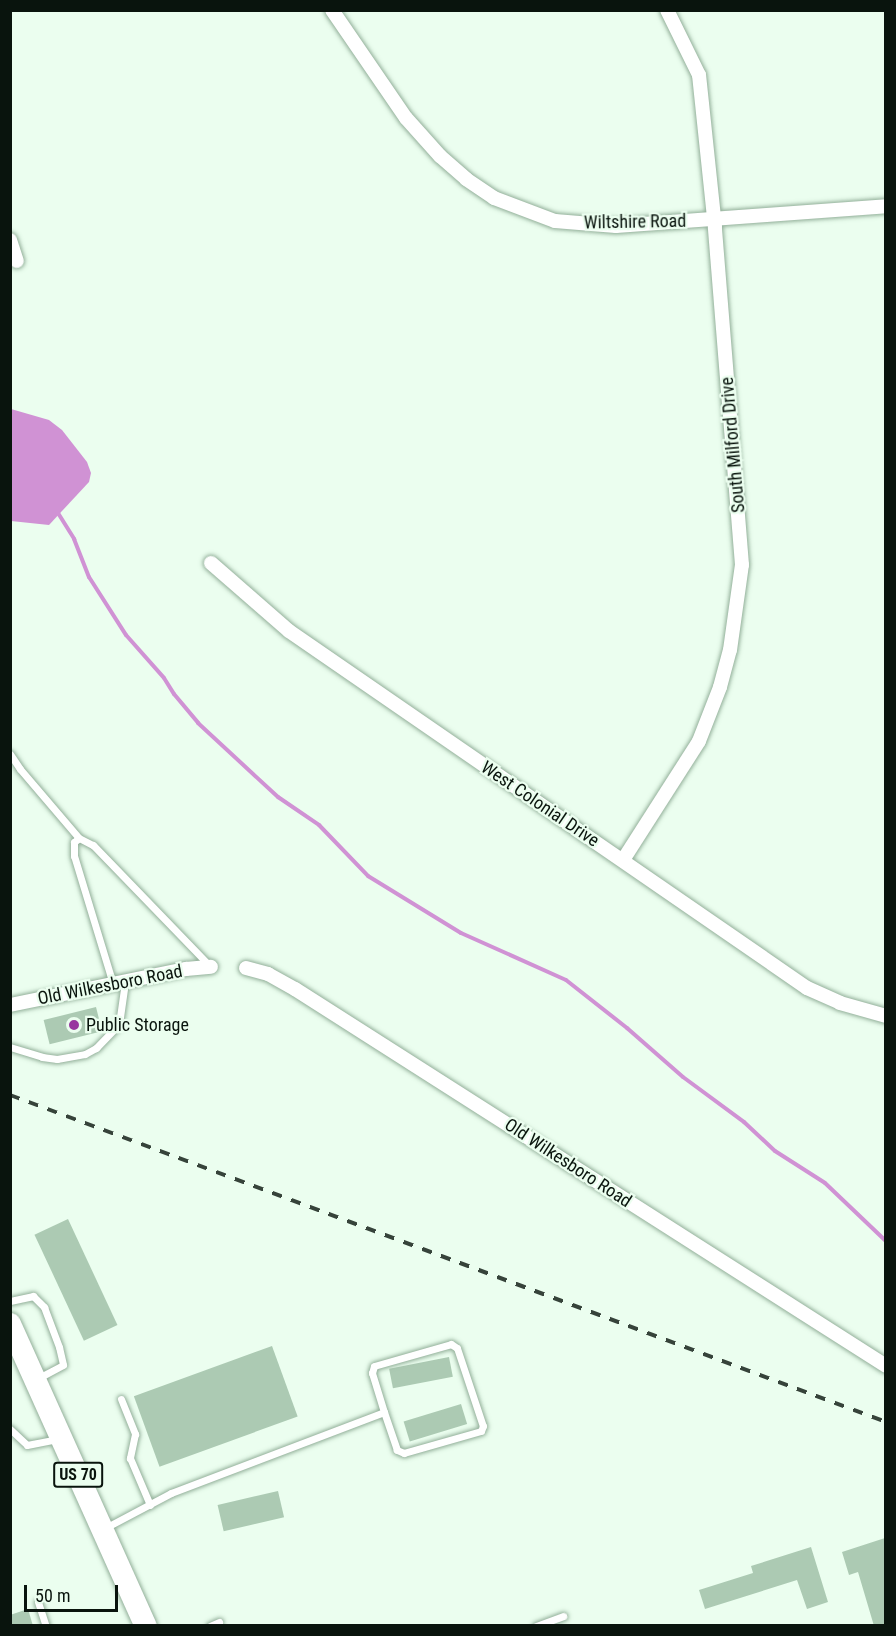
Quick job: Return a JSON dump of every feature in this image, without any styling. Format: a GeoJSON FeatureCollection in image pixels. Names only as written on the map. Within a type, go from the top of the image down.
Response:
{"type":"FeatureCollection","features":[{"type":"Feature","properties":{"kind":"highway","name":"US 70"},"geometry":{"type":"LineString","coordinates":[[10,1324],[146,1626]]}},
{"type":"Feature","properties":{"kind":"street","name":"Wiltshire Road"},"geometry":{"type":"LineString","coordinates":[[332,10],[406,118],[440,156],[466,180],[494,198],[555,221],[616,226],[885,206]]}},
{"type":"Feature","properties":{"kind":"street","name":"South Milford Drive"},"geometry":{"type":"LineString","coordinates":[[622,860],[699,741],[720,687],[738,605],[742,565],[714,220],[699,75],[667,10]]}},
{"type":"Feature","properties":{"kind":"street"},"geometry":{"type":"LineString","coordinates":[[10,240],[17,261]]}},
{"type":"Feature","properties":{"kind":"street","name":"West Colonial Drive"},"geometry":{"type":"LineString","coordinates":[[211,563],[289,631],[807,988],[840,1003],[885,1016]]}},
{"type":"Feature","properties":{"kind":"street","name":"Old Wilkesboro Road"},"geometry":{"type":"LineString","coordinates":[[10,1005],[211,967]]}},
{"type":"Feature","properties":{"kind":"street","name":"Old Wilkesboro Road"},"geometry":{"type":"LineString","coordinates":[[246,968],[268,974],[295,989],[885,1365]]}},
{"type":"Feature","properties":{"kind":"lane"},"geometry":{"type":"LineString","coordinates":[[10,754],[79,838],[93,845],[211,967]]}},
{"type":"Feature","properties":{"kind":"lane"},"geometry":{"type":"LineString","coordinates":[[10,1047],[42,1058],[57,1059],[85,1054],[96,1048],[119,1024],[119,983],[74,856],[74,842],[79,838]]}},
{"type":"Feature","properties":{"kind":"lane"},"geometry":{"type":"LineString","coordinates":[[10,1301],[33,1296],[44,1307],[59,1347],[63,1365],[35,1380]]}},
{"type":"Feature","properties":{"kind":"lane"},"geometry":{"type":"LineString","coordinates":[[452,1344],[457,1347],[483,1426],[481,1431],[404,1453],[398,1450],[384,1412],[372,1373],[374,1366],[452,1344]]}},
{"type":"Feature","properties":{"kind":"lane"},"geometry":{"type":"LineString","coordinates":[[121,1399],[135,1434],[130,1458],[150,1505]]}},
{"type":"Feature","properties":{"kind":"lane"},"geometry":{"type":"LineString","coordinates":[[102,1530],[171,1494],[384,1412]]}},
{"type":"Feature","properties":{"kind":"lane"},"geometry":{"type":"LineString","coordinates":[[10,1429],[27,1445],[61,1438]]}},
{"type":"Feature","properties":{"kind":"lane"},"geometry":{"type":"LineString","coordinates":[[38,1602],[46,1626]]}},
{"type":"Feature","properties":{"kind":"lane"},"geometry":{"type":"LineString","coordinates":[[536,1626],[563,1616]]}},
{"type":"Feature","properties":{"kind":"lane"},"geometry":{"type":"LineString","coordinates":[[210,1626],[219,1622]]}},
{"type":"Feature","properties":{"kind":"shaded area"},"geometry":{"type":"Polygon","coordinates":[[[11,409],[49,420],[62,430],[87,462],[91,473],[89,482],[49,525],[11,521],[11,409]]]}},
{"type":"Feature","properties":{"kind":"building"},"geometry":{"type":"Polygon","coordinates":[[[96,1007],[102,1031],[50,1044],[44,1020],[96,1007]]]}},
{"type":"Feature","properties":{"kind":"building"},"geometry":{"type":"Polygon","coordinates":[[[68,1219],[117,1325],[84,1341],[34,1235],[68,1219]]]}},
{"type":"Feature","properties":{"kind":"building"},"geometry":{"type":"Polygon","coordinates":[[[272,1346],[298,1416],[160,1467],[134,1396],[272,1346]]]}},
{"type":"Feature","properties":{"kind":"building"},"geometry":{"type":"Polygon","coordinates":[[[449,1357],[453,1377],[393,1388],[389,1369],[449,1357]]]}},
{"type":"Feature","properties":{"kind":"building"},"geometry":{"type":"Polygon","coordinates":[[[461,1404],[467,1424],[410,1442],[404,1422],[461,1404]]]}},
{"type":"Feature","properties":{"kind":"building"},"geometry":{"type":"Polygon","coordinates":[[[278,1491],[284,1517],[224,1531],[218,1505],[278,1491]]]}},
{"type":"Feature","properties":{"kind":"building"},"geometry":{"type":"Polygon","coordinates":[[[885,1538],[885,1626],[874,1626],[858,1572],[849,1575],[842,1552],[885,1538]]]}},
{"type":"Feature","properties":{"kind":"building"},"geometry":{"type":"Polygon","coordinates":[[[811,1547],[828,1602],[807,1609],[797,1580],[705,1609],[699,1590],[753,1573],[751,1566],[811,1547]]]}},
{"type":"Feature","properties":{"kind":"building"},"geometry":{"type":"Polygon","coordinates":[[[28,1609],[33,1626],[10,1626],[10,1615],[28,1609]]]}},
{"type":"Feature","properties":{"kind":"waterway"},"geometry":{"type":"LineString","coordinates":[[58,513],[74,539],[89,577],[126,635],[164,678],[198,723],[278,797],[319,825],[368,876],[461,933],[566,980],[627,1028],[683,1077],[744,1122],[775,1151],[825,1183],[886,1241]]}},
{"type":"Feature","properties":{"kind":"railway"},"geometry":{"type":"LineString","coordinates":[[10,1095],[886,1422]]}},
{"type":"Feature","properties":{"kind":"place","name":"Public Storage"},"geometry":{"type":"Point","coordinates":[74,1025]}}]}
